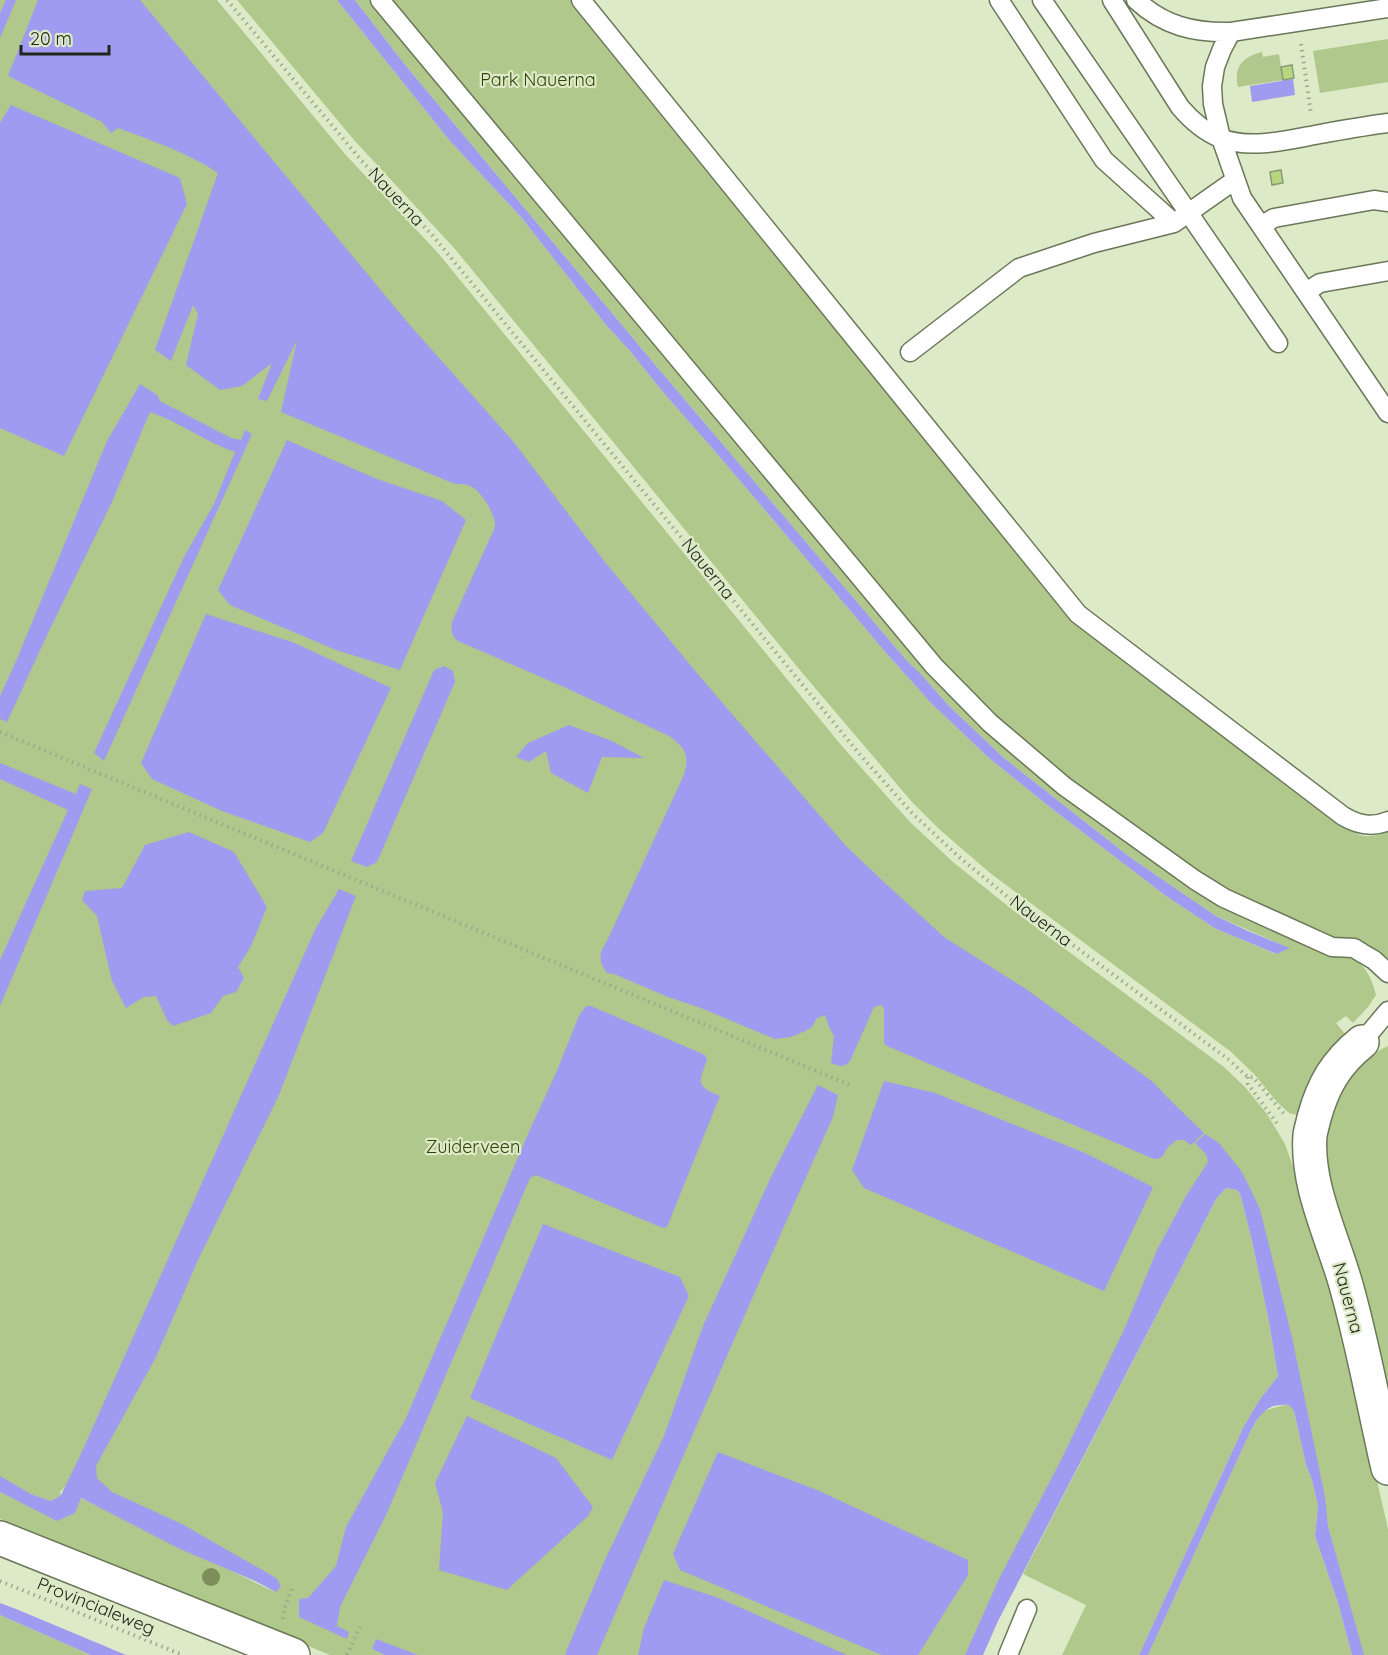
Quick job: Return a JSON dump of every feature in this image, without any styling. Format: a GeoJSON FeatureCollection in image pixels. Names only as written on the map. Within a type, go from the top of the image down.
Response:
{"type":"FeatureCollection","features":[{"type":"Feature","properties":{"kind":"street","name":"Nauerna"},"geometry":{"type":"LineString","coordinates":[[1362,1042],[1331,1076],[1320,1099],[1310,1134],[1311,1169],[1318,1200],[1346,1285],[1388,1468]]}},
{"type":"Feature","properties":{"kind":"street"},"geometry":{"type":"LineString","coordinates":[[0,1538],[293,1655]]}},
{"type":"Feature","properties":{"kind":"lane"},"geometry":{"type":"LineString","coordinates":[[380,0],[934,666],[990,723],[1064,786],[1195,880],[1224,898],[1332,947],[1354,948],[1374,960],[1388,973]]}},
{"type":"Feature","properties":{"kind":"lane"},"geometry":{"type":"LineString","coordinates":[[582,0],[1078,614],[1352,821],[1371,825],[1388,821]]}},
{"type":"Feature","properties":{"kind":"lane"},"geometry":{"type":"LineString","coordinates":[[999,0],[1104,160],[1181,218]]}},
{"type":"Feature","properties":{"kind":"lane"},"geometry":{"type":"LineString","coordinates":[[1042,0],[1181,218],[1278,343]]}},
{"type":"Feature","properties":{"kind":"lane"},"geometry":{"type":"LineString","coordinates":[[1112,0],[1180,107],[1209,133],[1240,143],[1272,142],[1388,123]]}},
{"type":"Feature","properties":{"kind":"lane"},"geometry":{"type":"LineString","coordinates":[[1136,0],[1155,15],[1185,28],[1208,33],[1231,32],[1388,8]]}},
{"type":"Feature","properties":{"kind":"lane"},"geometry":{"type":"LineString","coordinates":[[1231,32],[1215,67],[1212,86],[1213,104],[1221,138],[1242,198],[1388,413]]}},
{"type":"Feature","properties":{"kind":"lane"},"geometry":{"type":"LineString","coordinates":[[910,352],[1019,268],[1181,218],[1235,180]]}},
{"type":"Feature","properties":{"kind":"lane"},"geometry":{"type":"LineString","coordinates":[[1261,226],[1274,218],[1374,200],[1388,202]]}},
{"type":"Feature","properties":{"kind":"lane"},"geometry":{"type":"LineString","coordinates":[[1306,292],[1320,283],[1388,271]]}},
{"type":"Feature","properties":{"kind":"lane","name":"Nauerna"},"geometry":{"type":"LineString","coordinates":[[1362,1042],[1387,1015]]}},
{"type":"Feature","properties":{"kind":"lane"},"geometry":{"type":"LineString","coordinates":[[1008,1655],[1027,1609]]}},
{"type":"Feature","properties":{"kind":"path","name":"Nauerna"},"geometry":{"type":"LineString","coordinates":[[227,0],[361,160],[433,236],[862,758],[912,813],[959,857],[1009,898],[1228,1059],[1248,1077],[1254,1077],[1271,1097]]}},
{"type":"Feature","properties":{"kind":"path"},"geometry":{"type":"LineString","coordinates":[[1297,22],[1315,135]]}},
{"type":"Feature","properties":{"kind":"path"},"geometry":{"type":"LineString","coordinates":[[0,732],[850,1085]]}},
{"type":"Feature","properties":{"kind":"path","name":"Nauerna"},"geometry":{"type":"LineString","coordinates":[[1248,1077],[1248,1084],[1263,1104]]}},
{"type":"Feature","properties":{"kind":"path","name":"Provincialeweg"},"geometry":{"type":"LineString","coordinates":[[0,1581],[183,1655]]}},
{"type":"Feature","properties":{"kind":"path"},"geometry":{"type":"LineString","coordinates":[[346,1655],[360,1627]]}},
{"type":"Feature","properties":{"kind":"green space","name":"Zuiderveen"},"geometry":{"type":"Polygon","coordinates":[[[0,0],[217,0],[344,153],[438,253],[841,745],[910,822],[953,862],[1014,911],[1224,1067],[1245,1087],[1267,1114],[1285,1144],[1307,1206],[1337,1306],[1388,1529],[1388,1655],[1357,1655],[1344,1585],[1328,1526],[1255,1210],[1227,1159],[970,1655],[412,1655],[372,1649],[385,1655],[330,1655],[0,1519],[0,1492],[57,1520],[75,1513],[80,1498],[275,1592],[112,1492],[81,1470],[60,1492],[61,1495],[51,1501],[31,1494],[0,1477],[0,0]],[[299,1600],[299,1617],[337,1626],[299,1600]]]}},
{"type":"Feature","properties":{"kind":"green space","name":"Park Nauerna"},"geometry":{"type":"Polygon","coordinates":[[[237,0],[337,0],[450,141],[521,217],[606,325],[932,704],[989,758],[1166,896],[1216,929],[1276,954],[1289,948],[1216,916],[1131,858],[1004,758],[948,705],[908,662],[657,367],[406,66],[355,0],[575,0],[1068,616],[1355,833],[1372,836],[1388,829],[1388,958],[1356,940],[1349,954],[1367,972],[1376,995],[1353,1023],[1346,1016],[1336,1023],[1346,1035],[1300,1113],[1297,1115],[1289,1113],[1230,1051],[990,873],[912,802],[804,675],[455,249],[354,140],[237,0]]]}},
{"type":"Feature","properties":{"kind":"green space"},"geometry":{"type":"Polygon","coordinates":[[[1388,39],[1388,82],[1320,93],[1313,51],[1388,39]]]}},
{"type":"Feature","properties":{"kind":"green space"},"geometry":{"type":"Polygon","coordinates":[[[1262,52],[1263,57],[1279,54],[1283,80],[1238,87],[1237,74],[1241,64],[1250,56],[1262,52]]]}},
{"type":"Feature","properties":{"kind":"green space"},"geometry":{"type":"Polygon","coordinates":[[[1388,1046],[1388,1407],[1331,1191],[1325,1146],[1332,1111],[1348,1079],[1359,1066],[1388,1046]]]}},
{"type":"Feature","properties":{"kind":"green space"},"geometry":{"type":"Polygon","coordinates":[[[1226,1188],[1237,1190],[1242,1201],[1269,1322],[1278,1376],[1258,1402],[1243,1428],[1139,1655],[1062,1655],[1086,1605],[1023,1574],[1216,1199],[1226,1188]]]}},
{"type":"Feature","properties":{"kind":"green space"},"geometry":{"type":"Polygon","coordinates":[[[1289,1405],[1294,1411],[1318,1506],[1315,1536],[1338,1603],[1352,1655],[1148,1655],[1251,1430],[1263,1411],[1289,1405]]]}},
{"type":"Feature","properties":{"kind":"green space"},"geometry":{"type":"Polygon","coordinates":[[[0,1615],[91,1655],[0,1655],[0,1615]]]}},
{"type":"Feature","properties":{"kind":"shaded area"},"geometry":{"type":"Polygon","coordinates":[[[6,0],[16,0],[0,38],[0,13],[6,0]]]}},
{"type":"Feature","properties":{"kind":"shaded area"},"geometry":{"type":"Polygon","coordinates":[[[38,0],[140,0],[408,323],[512,440],[605,562],[701,678],[847,847],[944,937],[1026,989],[1153,1082],[1204,1133],[1191,1145],[1184,1140],[1177,1140],[1162,1156],[1154,1159],[887,1046],[884,1043],[884,1008],[881,1005],[874,1007],[850,1061],[846,1065],[839,1066],[831,1063],[834,1036],[825,1015],[817,1018],[812,1027],[805,1031],[791,1037],[775,1039],[607,973],[601,962],[602,951],[683,777],[686,759],[683,749],[669,736],[458,641],[454,637],[452,622],[495,527],[490,510],[479,492],[470,486],[455,484],[281,412],[297,340],[267,401],[258,399],[272,363],[242,386],[220,390],[186,365],[198,314],[193,305],[171,361],[155,350],[218,173],[182,153],[118,128],[111,133],[102,122],[8,76],[38,0]]]}},
{"type":"Feature","properties":{"kind":"shaded area"},"geometry":{"type":"Polygon","coordinates":[[[337,0],[355,0],[406,66],[657,367],[908,662],[948,705],[1004,758],[1131,858],[1216,916],[1290,948],[1277,954],[1216,929],[1166,896],[989,758],[932,704],[606,325],[521,217],[450,141],[337,0]]]}},
{"type":"Feature","properties":{"kind":"shaded area"},"geometry":{"type":"Polygon","coordinates":[[[1293,79],[1295,95],[1252,102],[1250,86],[1293,79]]]}},
{"type":"Feature","properties":{"kind":"shaded area"},"geometry":{"type":"Polygon","coordinates":[[[11,105],[180,178],[187,204],[64,456],[0,428],[0,123],[11,105]]]}},
{"type":"Feature","properties":{"kind":"shaded area"},"geometry":{"type":"Polygon","coordinates":[[[140,384],[157,395],[160,401],[231,438],[241,440],[245,430],[252,434],[104,761],[94,753],[184,557],[214,504],[235,452],[150,412],[111,504],[7,722],[0,719],[0,696],[107,441],[140,384]]]}},
{"type":"Feature","properties":{"kind":"shaded area"},"geometry":{"type":"Polygon","coordinates":[[[287,440],[377,479],[442,501],[466,520],[400,670],[336,650],[230,605],[218,590],[287,440]]]}},
{"type":"Feature","properties":{"kind":"shaded area"},"geometry":{"type":"Polygon","coordinates":[[[206,614],[295,643],[391,688],[323,833],[310,842],[222,811],[152,779],[141,763],[206,614]]]}},
{"type":"Feature","properties":{"kind":"shaded area"},"geometry":{"type":"Polygon","coordinates":[[[444,666],[453,671],[455,682],[377,862],[367,867],[351,861],[434,670],[444,666]]]}},
{"type":"Feature","properties":{"kind":"shaded area"},"geometry":{"type":"Polygon","coordinates":[[[569,725],[612,741],[644,758],[602,757],[588,793],[551,773],[546,751],[529,762],[516,757],[528,743],[569,725]]]}},
{"type":"Feature","properties":{"kind":"shaded area"},"geometry":{"type":"Polygon","coordinates":[[[0,763],[76,794],[80,784],[92,789],[0,1006],[0,960],[68,810],[0,779],[0,763]]]}},
{"type":"Feature","properties":{"kind":"shaded area"},"geometry":{"type":"Polygon","coordinates":[[[189,832],[234,852],[267,907],[251,946],[238,967],[244,978],[236,992],[223,996],[211,1013],[173,1026],[167,1020],[156,996],[144,997],[126,1008],[112,981],[97,916],[82,900],[85,891],[122,888],[145,845],[189,832]]]}},
{"type":"Feature","properties":{"kind":"shaded area"},"geometry":{"type":"Polygon","coordinates":[[[339,889],[356,896],[279,1095],[198,1260],[156,1357],[96,1466],[97,1478],[112,1492],[182,1524],[276,1578],[281,1586],[276,1592],[180,1549],[81,1498],[75,1513],[57,1521],[0,1492],[0,1476],[31,1494],[51,1501],[61,1495],[315,930],[339,889]]]}},
{"type":"Feature","properties":{"kind":"shaded area"},"geometry":{"type":"Polygon","coordinates":[[[586,1006],[591,1006],[705,1055],[707,1060],[701,1082],[706,1089],[720,1096],[667,1227],[663,1228],[536,1175],[530,1178],[387,1513],[340,1607],[337,1626],[349,1632],[347,1639],[299,1617],[299,1599],[308,1598],[336,1566],[346,1527],[406,1418],[579,1016],[586,1006]]]}},
{"type":"Feature","properties":{"kind":"shaded area"},"geometry":{"type":"Polygon","coordinates":[[[884,1081],[935,1093],[1085,1153],[1153,1187],[1104,1291],[864,1188],[852,1170],[884,1081]]]}},
{"type":"Feature","properties":{"kind":"shaded area"},"geometry":{"type":"Polygon","coordinates":[[[818,1085],[838,1095],[833,1117],[597,1655],[566,1655],[605,1560],[664,1436],[703,1326],[772,1175],[818,1085]]]}},
{"type":"Feature","properties":{"kind":"shaded area"},"geometry":{"type":"Polygon","coordinates":[[[1205,1134],[1219,1143],[1242,1172],[1260,1209],[1292,1337],[1325,1497],[1328,1526],[1364,1655],[1352,1655],[1338,1603],[1315,1536],[1318,1506],[1294,1411],[1289,1405],[1281,1405],[1266,1410],[1251,1430],[1148,1655],[1139,1655],[1243,1428],[1258,1402],[1278,1376],[1269,1322],[1242,1201],[1237,1190],[1226,1188],[1216,1199],[998,1621],[983,1655],[965,1655],[999,1579],[1060,1462],[1124,1330],[1157,1250],[1186,1196],[1208,1162],[1206,1154],[1195,1143],[1205,1134]]]}},
{"type":"Feature","properties":{"kind":"shaded area"},"geometry":{"type":"Polygon","coordinates":[[[543,1224],[680,1277],[689,1296],[612,1460],[470,1398],[543,1224]]]}},
{"type":"Feature","properties":{"kind":"shaded area"},"geometry":{"type":"Polygon","coordinates":[[[467,1416],[556,1458],[593,1507],[588,1516],[507,1590],[439,1570],[443,1512],[435,1483],[467,1416]]]}},
{"type":"Feature","properties":{"kind":"shaded area"},"geometry":{"type":"Polygon","coordinates":[[[718,1452],[817,1490],[968,1560],[968,1575],[918,1655],[882,1655],[680,1570],[673,1554],[718,1452]]]}},
{"type":"Feature","properties":{"kind":"shaded area"},"geometry":{"type":"Polygon","coordinates":[[[664,1580],[719,1598],[847,1655],[638,1655],[644,1628],[664,1580]]]}},
{"type":"Feature","properties":{"kind":"shaded area"},"geometry":{"type":"Polygon","coordinates":[[[0,1603],[126,1655],[91,1655],[0,1615],[0,1603]]]}},
{"type":"Feature","properties":{"kind":"shaded area"},"geometry":{"type":"Polygon","coordinates":[[[376,1639],[418,1655],[385,1655],[372,1649],[376,1639]]]}},
{"type":"Feature","properties":{"kind":"building"},"geometry":{"type":"Polygon","coordinates":[[[1292,65],[1294,78],[1283,80],[1281,67],[1292,65]]]}},
{"type":"Feature","properties":{"kind":"building"},"geometry":{"type":"Polygon","coordinates":[[[1281,170],[1283,183],[1272,185],[1270,172],[1281,170]]]}}]}
